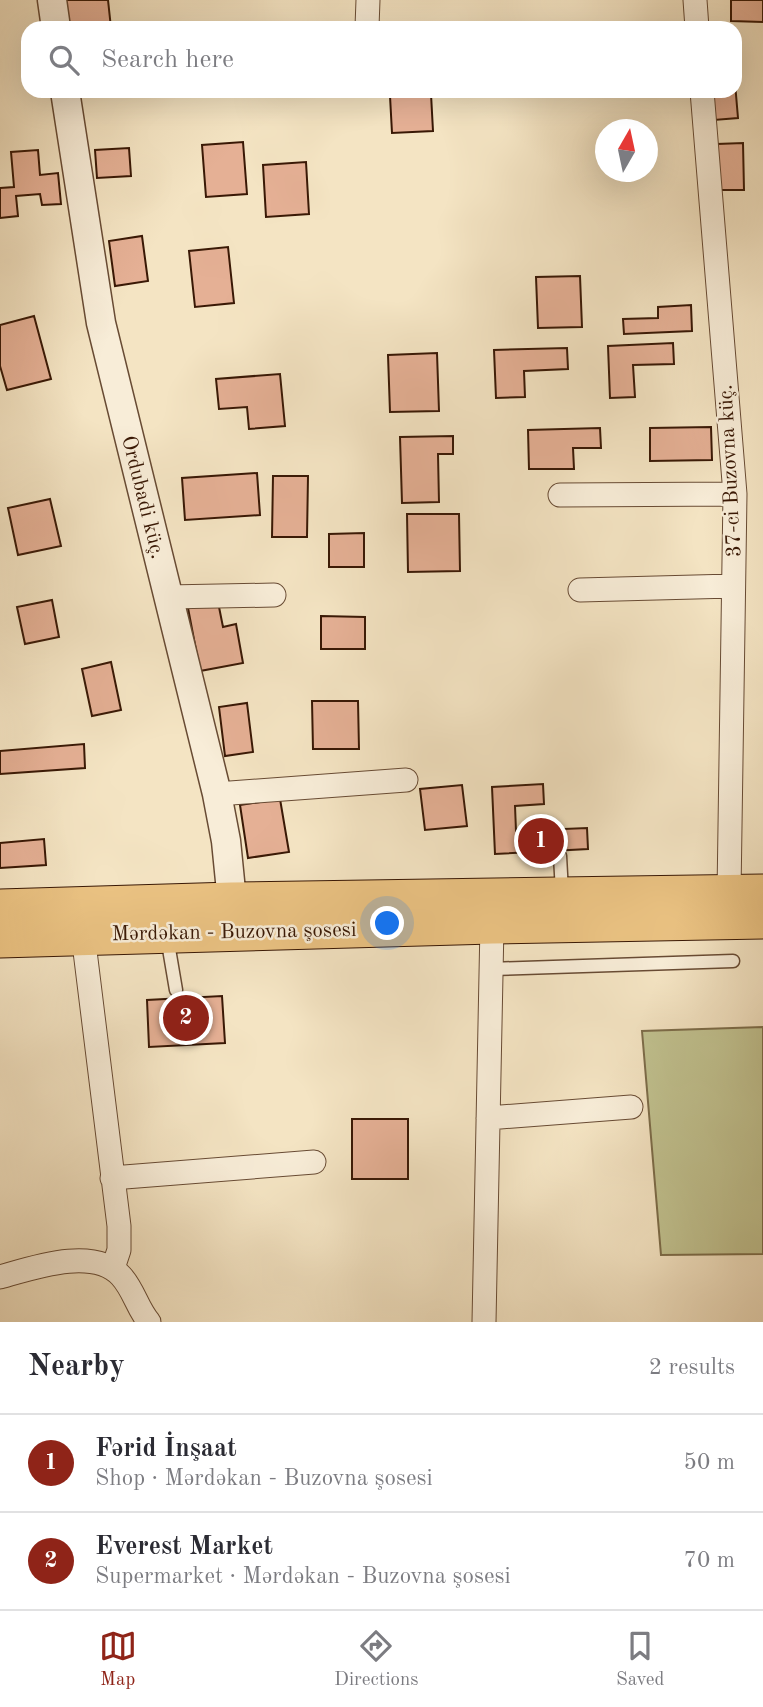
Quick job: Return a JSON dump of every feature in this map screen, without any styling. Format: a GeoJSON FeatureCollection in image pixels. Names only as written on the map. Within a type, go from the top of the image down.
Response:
{"type":"FeatureCollection","features":[{"type":"Feature","properties":{"kind":"main road","name":"Mərdəkan - Buzovna şosesi"},"geometry":{"type":"LineString","coordinates":[[0,908],[232,901],[746,893]]}},
{"type":"Feature","properties":{"kind":"main road","name":"Mərdəkan - Buzovna şosesi"},"geometry":{"type":"LineString","coordinates":[[0,939],[763,920]]}},
{"type":"Feature","properties":{"kind":"street"},"geometry":{"type":"LineString","coordinates":[[52,0],[55,21]]}},
{"type":"Feature","properties":{"kind":"street"},"geometry":{"type":"LineString","coordinates":[[367,21],[368,0]]}},
{"type":"Feature","properties":{"kind":"street"},"geometry":{"type":"LineString","coordinates":[[695,0],[696,21]]}},
{"type":"Feature","properties":{"kind":"street","name":"Ordubadi küç."},"geometry":{"type":"LineString","coordinates":[[66,98],[79,195],[102,323],[217,794],[226,841],[232,901]]}},
{"type":"Feature","properties":{"kind":"street","name":"37-ci Buzovna küç."},"geometry":{"type":"LineString","coordinates":[[703,98],[735,494],[733,586],[746,893]]}},
{"type":"Feature","properties":{"kind":"street"},"geometry":{"type":"LineString","coordinates":[[560,495],[735,494]]}},
{"type":"Feature","properties":{"kind":"street"},"geometry":{"type":"LineString","coordinates":[[580,590],[733,586]]}},
{"type":"Feature","properties":{"kind":"street"},"geometry":{"type":"LineString","coordinates":[[169,597],[274,595]]}},
{"type":"Feature","properties":{"kind":"street"},"geometry":{"type":"LineString","coordinates":[[217,794],[406,780]]}},
{"type":"Feature","properties":{"kind":"street"},"geometry":{"type":"LineString","coordinates":[[484,1322],[492,925]]}},
{"type":"Feature","properties":{"kind":"street"},"geometry":{"type":"LineString","coordinates":[[83,935],[119,1226],[119,1250],[113,1268]]}},
{"type":"Feature","properties":{"kind":"street"},"geometry":{"type":"LineString","coordinates":[[488,1118],[631,1107]]}},
{"type":"Feature","properties":{"kind":"street"},"geometry":{"type":"LineString","coordinates":[[112,1178],[314,1162]]}},
{"type":"Feature","properties":{"kind":"street"},"geometry":{"type":"LineString","coordinates":[[0,1277],[56,1262],[87,1262],[113,1268],[133,1291],[142,1314],[149,1322]]}},
{"type":"Feature","properties":{"kind":"lane"},"geometry":{"type":"LineString","coordinates":[[560,856],[562,895]]}},
{"type":"Feature","properties":{"kind":"lane"},"geometry":{"type":"LineString","coordinates":[[167,933],[176,990]]}},
{"type":"Feature","properties":{"kind":"lane"},"geometry":{"type":"LineString","coordinates":[[491,969],[733,961]]}},
{"type":"Feature","properties":{"kind":"green space"},"geometry":{"type":"Polygon","coordinates":[[[763,1027],[763,1254],[661,1255],[642,1031],[763,1027]]]}},
{"type":"Feature","properties":{"kind":"building"},"geometry":{"type":"Polygon","coordinates":[[[64,0],[108,0],[110,21],[66,21],[64,0]]]}},
{"type":"Feature","properties":{"kind":"building"},"geometry":{"type":"Polygon","coordinates":[[[731,0],[763,0],[763,22],[731,21],[731,0]]]}},
{"type":"Feature","properties":{"kind":"building"},"geometry":{"type":"Polygon","coordinates":[[[390,98],[431,98],[433,131],[392,133],[390,98]]]}},
{"type":"Feature","properties":{"kind":"building"},"geometry":{"type":"Polygon","coordinates":[[[712,98],[736,98],[738,118],[714,120],[712,98]]]}},
{"type":"Feature","properties":{"kind":"building"},"geometry":{"type":"Polygon","coordinates":[[[243,142],[247,194],[206,197],[202,145],[243,142]]]}},
{"type":"Feature","properties":{"kind":"building"},"geometry":{"type":"Polygon","coordinates":[[[743,143],[744,190],[719,190],[717,144],[743,143]]]}},
{"type":"Feature","properties":{"kind":"building"},"geometry":{"type":"Polygon","coordinates":[[[129,148],[131,176],[97,178],[95,150],[129,148]]]}},
{"type":"Feature","properties":{"kind":"building"},"geometry":{"type":"Polygon","coordinates":[[[38,150],[40,175],[58,173],[61,204],[42,205],[40,194],[16,196],[18,216],[0,218],[0,188],[14,187],[11,152],[38,150]]]}},
{"type":"Feature","properties":{"kind":"building"},"geometry":{"type":"Polygon","coordinates":[[[306,162],[309,214],[266,217],[263,165],[306,162]]]}},
{"type":"Feature","properties":{"kind":"building"},"geometry":{"type":"Polygon","coordinates":[[[142,236],[148,281],[115,286],[109,241],[142,236]]]}},
{"type":"Feature","properties":{"kind":"building"},"geometry":{"type":"Polygon","coordinates":[[[228,247],[234,303],[195,307],[189,251],[228,247]]]}},
{"type":"Feature","properties":{"kind":"building"},"geometry":{"type":"Polygon","coordinates":[[[580,276],[582,327],[538,328],[536,277],[580,276]]]}},
{"type":"Feature","properties":{"kind":"building"},"geometry":{"type":"Polygon","coordinates":[[[691,305],[692,331],[624,334],[623,319],[658,318],[658,307],[691,305]]]}},
{"type":"Feature","properties":{"kind":"building"},"geometry":{"type":"Polygon","coordinates":[[[34,316],[51,379],[7,390],[0,366],[0,325],[34,316]]]}},
{"type":"Feature","properties":{"kind":"building"},"geometry":{"type":"Polygon","coordinates":[[[673,343],[674,364],[633,365],[635,397],[610,398],[608,346],[673,343]]]}},
{"type":"Feature","properties":{"kind":"building"},"geometry":{"type":"Polygon","coordinates":[[[567,348],[568,369],[524,371],[525,397],[496,398],[494,350],[567,348]]]}},
{"type":"Feature","properties":{"kind":"building"},"geometry":{"type":"Polygon","coordinates":[[[437,353],[439,411],[390,412],[388,355],[437,353]]]}},
{"type":"Feature","properties":{"kind":"building"},"geometry":{"type":"Polygon","coordinates":[[[280,374],[285,426],[249,429],[247,407],[219,409],[216,379],[280,374]]]}},
{"type":"Feature","properties":{"kind":"building"},"geometry":{"type":"Polygon","coordinates":[[[711,427],[712,460],[650,461],[650,428],[711,427]]]}},
{"type":"Feature","properties":{"kind":"building"},"geometry":{"type":"Polygon","coordinates":[[[600,428],[601,448],[573,448],[574,469],[529,469],[528,430],[600,428]]]}},
{"type":"Feature","properties":{"kind":"building"},"geometry":{"type":"Polygon","coordinates":[[[453,436],[453,454],[438,454],[439,502],[402,503],[400,437],[453,436]]]}},
{"type":"Feature","properties":{"kind":"building"},"geometry":{"type":"Polygon","coordinates":[[[257,473],[260,515],[185,520],[182,478],[257,473]]]}},
{"type":"Feature","properties":{"kind":"building"},"geometry":{"type":"Polygon","coordinates":[[[273,476],[308,476],[307,537],[272,537],[273,476]]]}},
{"type":"Feature","properties":{"kind":"building"},"geometry":{"type":"Polygon","coordinates":[[[50,499],[61,546],[18,555],[8,508],[50,499]]]}},
{"type":"Feature","properties":{"kind":"building"},"geometry":{"type":"Polygon","coordinates":[[[407,514],[459,514],[460,571],[408,572],[407,514]]]}},
{"type":"Feature","properties":{"kind":"building"},"geometry":{"type":"Polygon","coordinates":[[[364,533],[364,567],[329,567],[329,534],[364,533]]]}},
{"type":"Feature","properties":{"kind":"building"},"geometry":{"type":"Polygon","coordinates":[[[52,600],[59,637],[25,644],[17,607],[52,600]]]}},
{"type":"Feature","properties":{"kind":"building"},"geometry":{"type":"Polygon","coordinates":[[[218,602],[223,627],[236,624],[243,663],[200,671],[188,608],[218,602]]]}},
{"type":"Feature","properties":{"kind":"building"},"geometry":{"type":"Polygon","coordinates":[[[321,616],[365,617],[365,649],[321,649],[321,616]]]}},
{"type":"Feature","properties":{"kind":"building"},"geometry":{"type":"Polygon","coordinates":[[[111,662],[121,710],[92,716],[82,669],[111,662]]]}},
{"type":"Feature","properties":{"kind":"building"},"geometry":{"type":"Polygon","coordinates":[[[312,701],[358,701],[359,749],[313,749],[312,701]]]}},
{"type":"Feature","properties":{"kind":"building"},"geometry":{"type":"Polygon","coordinates":[[[247,703],[253,752],[225,756],[219,707],[247,703]]]}},
{"type":"Feature","properties":{"kind":"building"},"geometry":{"type":"Polygon","coordinates":[[[84,744],[85,768],[0,774],[0,751],[84,744]]]}},
{"type":"Feature","properties":{"kind":"building"},"geometry":{"type":"Polygon","coordinates":[[[543,784],[544,804],[515,806],[516,831],[587,828],[588,849],[495,854],[492,787],[543,784]]]}},
{"type":"Feature","properties":{"kind":"building"},"geometry":{"type":"Polygon","coordinates":[[[462,785],[467,826],[425,830],[420,789],[462,785]]]}},
{"type":"Feature","properties":{"kind":"building"},"geometry":{"type":"Polygon","coordinates":[[[280,799],[289,852],[248,858],[240,805],[280,799]]]}},
{"type":"Feature","properties":{"kind":"building"},"geometry":{"type":"Polygon","coordinates":[[[44,839],[46,865],[0,868],[0,843],[44,839]]]}},
{"type":"Feature","properties":{"kind":"building"},"geometry":{"type":"Polygon","coordinates":[[[222,996],[225,1043],[149,1047],[147,1000],[222,996]]]}},
{"type":"Feature","properties":{"kind":"building"},"geometry":{"type":"Polygon","coordinates":[[[352,1119],[408,1119],[408,1179],[352,1179],[352,1119]]]}},
{"type":"Feature","properties":{"kind":"place","name":"Fərid İnşaat"},"geometry":{"type":"Point","coordinates":[541,841]}},
{"type":"Feature","properties":{"kind":"place","name":"Everest Market"},"geometry":{"type":"Point","coordinates":[186,1018]}}]}
